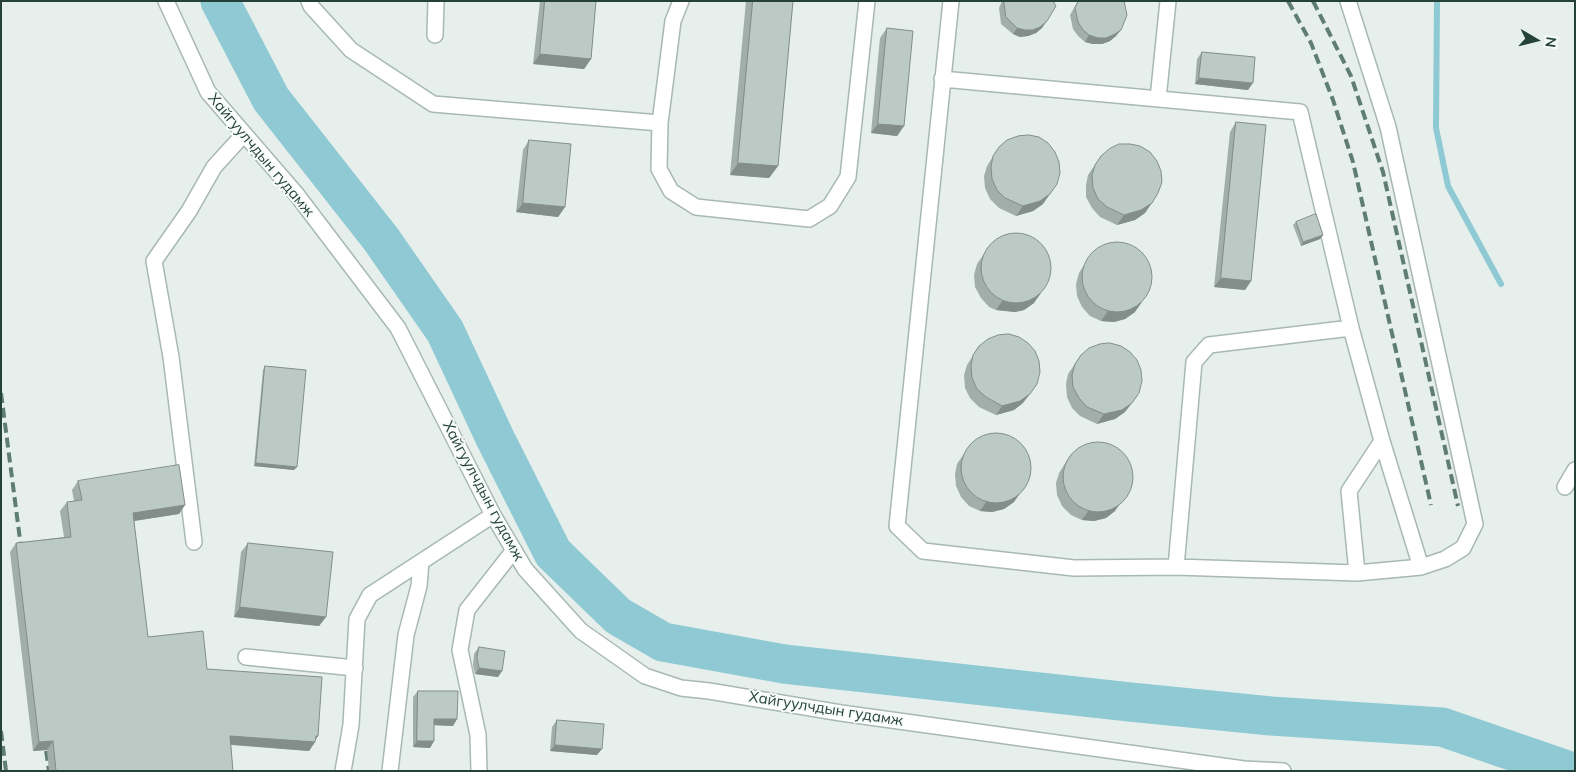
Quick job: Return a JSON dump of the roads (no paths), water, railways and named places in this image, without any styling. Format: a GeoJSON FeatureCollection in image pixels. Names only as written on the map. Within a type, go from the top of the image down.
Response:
{"type":"FeatureCollection","features":[{"type":"Feature","properties":{"kind":"street","name":"Хайгуулчдын гудамж"},"geometry":{"type":"LineString","coordinates":[[166,1],[208,92],[296,195],[398,328],[493,515],[525,569],[581,631],[645,676],[681,688],[841,712],[1244,769],[1283,771]]}},
{"type":"Feature","properties":{"kind":"street"},"geometry":{"type":"LineString","coordinates":[[309,1],[311,6],[351,50],[434,104],[660,123]]}},
{"type":"Feature","properties":{"kind":"street"},"geometry":{"type":"LineString","coordinates":[[435,35],[436,1]]}},
{"type":"Feature","properties":{"kind":"street"},"geometry":{"type":"LineString","coordinates":[[681,1],[673,21],[660,123],[659,169],[671,191],[696,207],[809,219],[830,206],[848,177],[867,1]]}},
{"type":"Feature","properties":{"kind":"street"},"geometry":{"type":"LineString","coordinates":[[951,1],[897,526],[923,551],[1074,568],[1176,566],[1357,573],[1421,567],[1445,559],[1463,548],[1475,524],[1388,127],[1348,1]]}},
{"type":"Feature","properties":{"kind":"street"},"geometry":{"type":"LineString","coordinates":[[1158,99],[1168,1]]}},
{"type":"Feature","properties":{"kind":"street"},"geometry":{"type":"LineString","coordinates":[[942,79],[1300,112],[1351,328],[1382,441],[1421,567]]}},
{"type":"Feature","properties":{"kind":"street"},"geometry":{"type":"LineString","coordinates":[[194,542],[171,357],[154,261],[189,211],[214,168],[244,134]]}},
{"type":"Feature","properties":{"kind":"street"},"geometry":{"type":"LineString","coordinates":[[1176,566],[1194,362],[1209,345],[1351,328]]}},
{"type":"Feature","properties":{"kind":"street"},"geometry":{"type":"LineString","coordinates":[[1357,573],[1348,491],[1382,441]]}},
{"type":"Feature","properties":{"kind":"street"},"geometry":{"type":"LineString","coordinates":[[1565,486],[1575,470]]}},
{"type":"Feature","properties":{"kind":"street"},"geometry":{"type":"LineString","coordinates":[[343,771],[351,725],[357,619],[370,595],[493,515]]}},
{"type":"Feature","properties":{"kind":"street"},"geometry":{"type":"LineString","coordinates":[[479,771],[478,735],[460,650],[467,610],[514,550]]}},
{"type":"Feature","properties":{"kind":"street"},"geometry":{"type":"LineString","coordinates":[[390,771],[406,635],[419,586],[421,562]]}},
{"type":"Feature","properties":{"kind":"street"},"geometry":{"type":"LineString","coordinates":[[246,656],[355,668]]}},
{"type":"Feature","properties":{"kind":"waterway"},"geometry":{"type":"LineString","coordinates":[[220,1],[271,99],[381,239],[445,331],[495,438],[553,553],[618,616],[663,642],[784,664],[1130,702],[1271,716],[1442,727],[1570,771]]}},
{"type":"Feature","properties":{"kind":"waterway"},"geometry":{"type":"LineString","coordinates":[[1437,1],[1436,128],[1448,186],[1501,284]]}},
{"type":"Feature","properties":{"kind":"railway"},"geometry":{"type":"LineString","coordinates":[[1288,1],[1311,43],[1333,100],[1353,162],[1431,505]]}},
{"type":"Feature","properties":{"kind":"railway"},"geometry":{"type":"LineString","coordinates":[[1313,1],[1351,76],[1383,172],[1458,506]]}},
{"type":"Feature","properties":{"kind":"railway"},"geometry":{"type":"LineString","coordinates":[[1,393],[22,555]]}},
{"type":"Feature","properties":{"kind":"railway"},"geometry":{"type":"LineString","coordinates":[[1,731],[6,771]]}},
{"type":"Feature","properties":{"kind":"railway"},"geometry":{"type":"LineString","coordinates":[[44,736],[49,771]]}}]}
